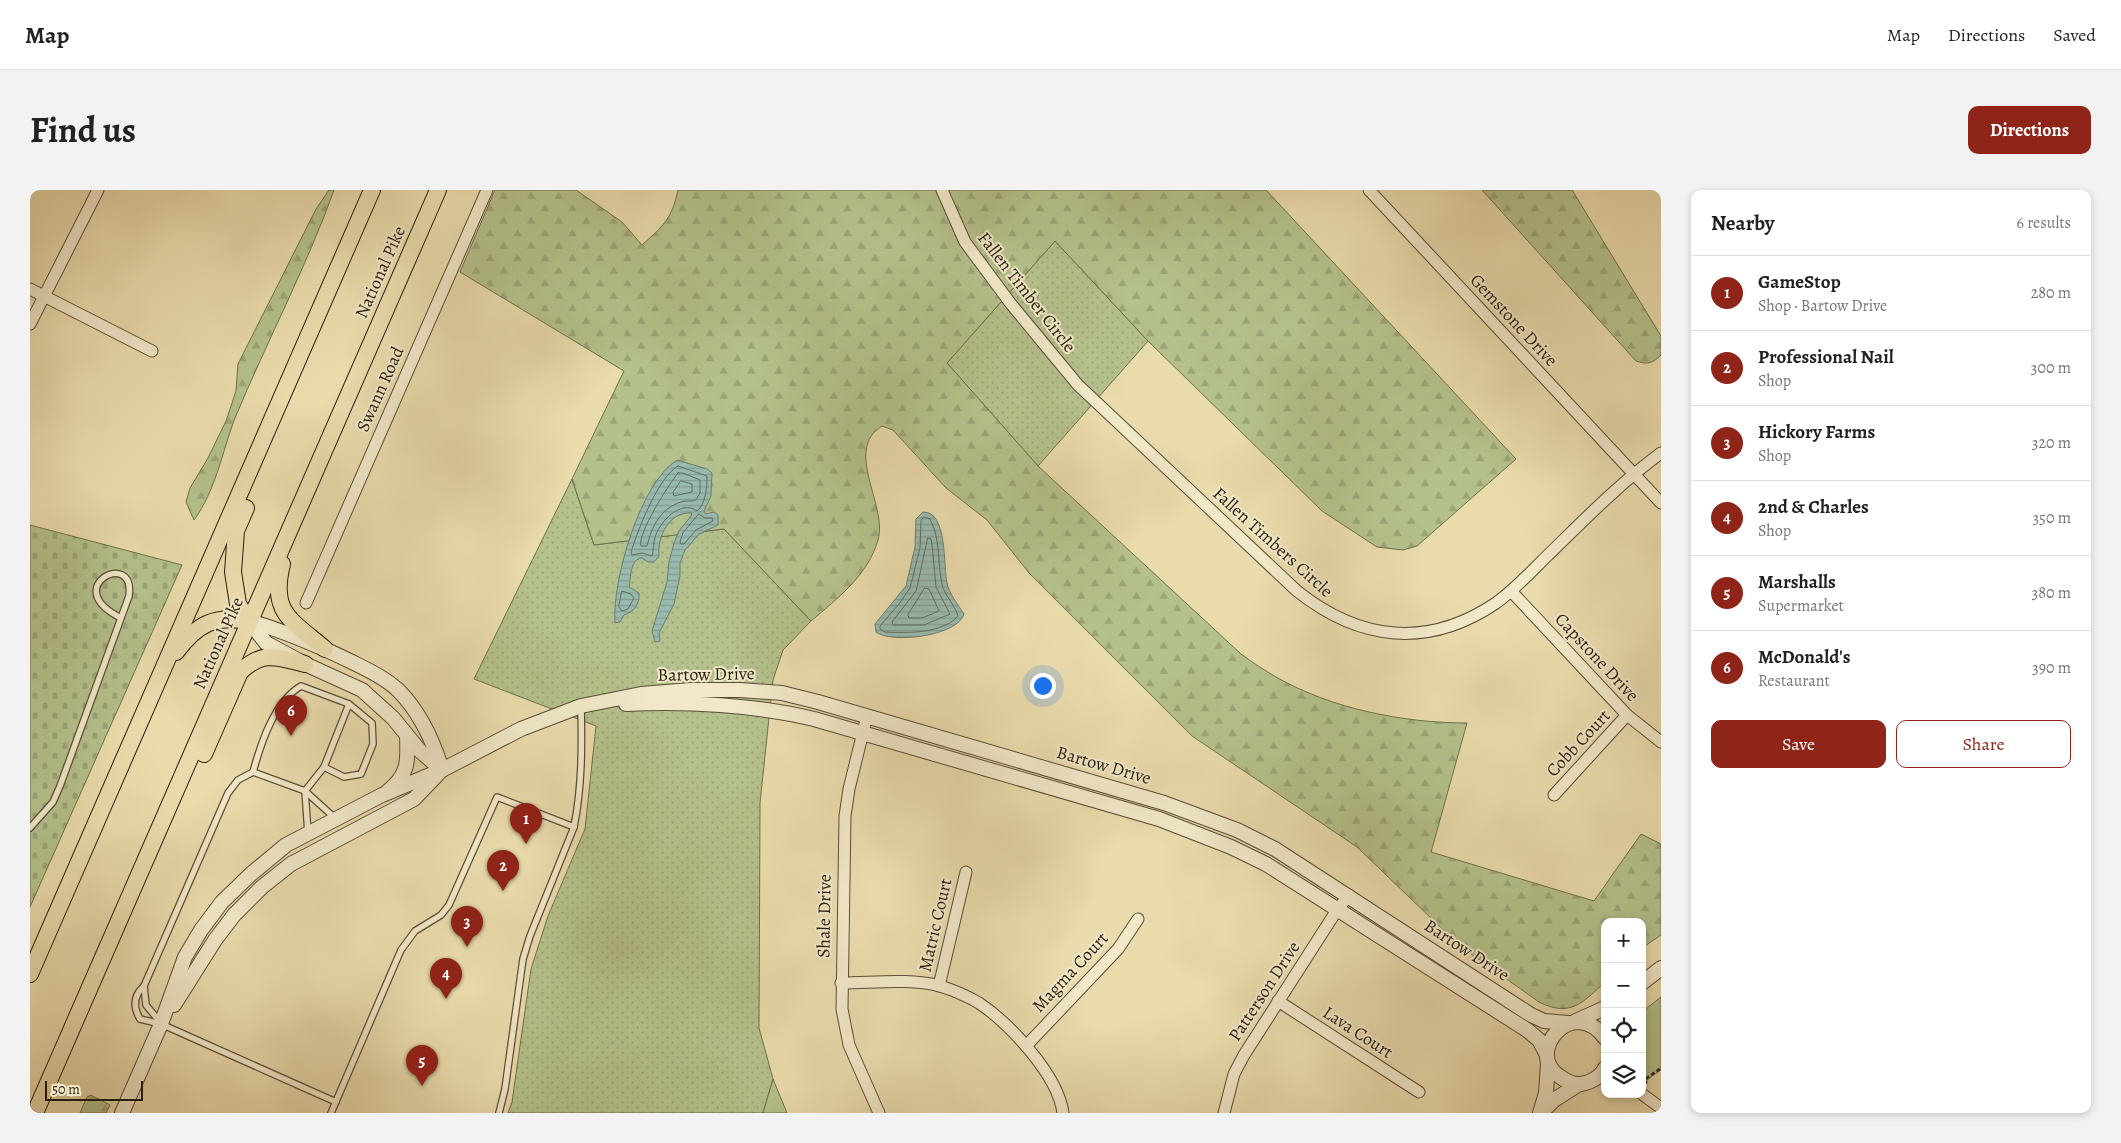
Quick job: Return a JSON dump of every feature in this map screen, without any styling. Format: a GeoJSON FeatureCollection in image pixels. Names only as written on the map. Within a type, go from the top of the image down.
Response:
{"type":"FeatureCollection","features":[{"type":"Feature","properties":{"kind":"main road"},"geometry":{"type":"LineString","coordinates":[[30,974],[372,190]]}},
{"type":"Feature","properties":{"kind":"main road","name":"National Pike"},"geometry":{"type":"LineString","coordinates":[[35,1113],[438,190]]}},
{"type":"Feature","properties":{"kind":"main road"},"geometry":{"type":"LineString","coordinates":[[249,621],[238,604],[233,572],[236,531],[301,375],[299,360]]}},
{"type":"Feature","properties":{"kind":"main road"},"geometry":{"type":"LineString","coordinates":[[292,523],[278,582],[278,596],[282,609],[289,617],[325,649]]}},
{"type":"Feature","properties":{"kind":"main road"},"geometry":{"type":"LineString","coordinates":[[161,673],[186,639],[197,629],[214,621],[232,618],[249,621]]}},
{"type":"Feature","properties":{"kind":"main road"},"geometry":{"type":"LineString","coordinates":[[87,995],[103,981],[240,672],[249,664],[262,657],[273,656],[305,664]]}},
{"type":"Feature","properties":{"kind":"street"},"geometry":{"type":"LineString","coordinates":[[30,324],[98,190]]}},
{"type":"Feature","properties":{"kind":"street","name":"Swann Road"},"geometry":{"type":"LineString","coordinates":[[306,603],[487,190]]}},
{"type":"Feature","properties":{"kind":"street","name":"Fallen Timber Circle"},"geometry":{"type":"LineString","coordinates":[[942,190],[965,242],[1011,304],[1078,385]]}},
{"type":"Feature","properties":{"kind":"street","name":"Gemstone Drive"},"geometry":{"type":"LineString","coordinates":[[1369,190],[1661,503]]}},
{"type":"Feature","properties":{"kind":"street"},"geometry":{"type":"LineString","coordinates":[[30,289],[152,351]]}},
{"type":"Feature","properties":{"kind":"street","name":"Fallen Timbers Circle"},"geometry":{"type":"LineString","coordinates":[[1078,385],[1297,591],[1319,608],[1343,621],[1372,630],[1400,634],[1428,632],[1451,627],[1477,614],[1511,591],[1634,473],[1661,453]]}},
{"type":"Feature","properties":{"kind":"street","name":"Capstone Drive"},"geometry":{"type":"LineString","coordinates":[[1511,591],[1628,715],[1661,742]]}},
{"type":"Feature","properties":{"kind":"street"},"geometry":{"type":"LineString","coordinates":[[249,621],[274,628],[325,649],[372,672],[396,688],[425,726],[442,770]]}},
{"type":"Feature","properties":{"kind":"street"},"geometry":{"type":"LineString","coordinates":[[249,621],[266,643],[305,664],[362,690],[393,718],[420,751],[442,770]]}},
{"type":"Feature","properties":{"kind":"street","name":"Bartow Drive"},"geometry":{"type":"LineString","coordinates":[[442,770],[521,729],[580,706],[641,694],[690,690],[740,690],[782,694],[867,716],[1164,803],[1237,830],[1275,849],[1531,1014],[1544,1021],[1590,1024],[1601,1033]]}},
{"type":"Feature","properties":{"kind":"street","name":"Bartow Drive"},"geometry":{"type":"LineString","coordinates":[[580,706],[643,703],[771,710],[814,718],[1159,819],[1196,832],[1266,864],[1527,1030],[1539,1040],[1555,1074],[1567,1082],[1584,1083]]}},
{"type":"Feature","properties":{"kind":"street","name":"Cobb Court"},"geometry":{"type":"LineString","coordinates":[[1554,795],[1628,715]]}},
{"type":"Feature","properties":{"kind":"street","name":"Shale Drive"},"geometry":{"type":"LineString","coordinates":[[867,716],[849,789],[845,816],[841,983],[842,1009],[849,1045],[878,1113]]}},
{"type":"Feature","properties":{"kind":"street"},"geometry":{"type":"LineString","coordinates":[[382,795],[398,783],[404,773],[408,757],[407,736]]}},
{"type":"Feature","properties":{"kind":"street"},"geometry":{"type":"LineString","coordinates":[[122,1113],[161,1024],[185,957],[201,930],[217,909],[251,874],[286,845],[382,795],[442,770]]}},
{"type":"Feature","properties":{"kind":"street"},"geometry":{"type":"LineString","coordinates":[[161,1024],[215,940],[234,915],[262,887],[290,864],[414,799],[442,770]]}},
{"type":"Feature","properties":{"kind":"street","name":"Matric Court"},"geometry":{"type":"LineString","coordinates":[[939,986],[966,872]]}},
{"type":"Feature","properties":{"kind":"street","name":"Patterson Drive"},"geometry":{"type":"LineString","coordinates":[[1224,1113],[1234,1074],[1278,1001],[1337,910],[1349,896]]}},
{"type":"Feature","properties":{"kind":"street","name":"Magma Court"},"geometry":{"type":"LineString","coordinates":[[1026,1046],[1118,949],[1138,919]]}},
{"type":"Feature","properties":{"kind":"street"},"geometry":{"type":"LineString","coordinates":[[1646,979],[1661,968]]}},
{"type":"Feature","properties":{"kind":"street"},"geometry":{"type":"LineString","coordinates":[[841,983],[911,983],[939,986],[978,1003],[1026,1046],[1048,1075],[1064,1113]]}},
{"type":"Feature","properties":{"kind":"street","name":"Lava Court"},"geometry":{"type":"LineString","coordinates":[[1278,1001],[1419,1092]]}},
{"type":"Feature","properties":{"kind":"street"},"geometry":{"type":"LineString","coordinates":[[1540,1113],[1546,1093],[1547,1057],[1550,1040],[1555,1032],[1570,1023],[1601,1010]]}},
{"type":"Feature","properties":{"kind":"street"},"geometry":{"type":"LineString","coordinates":[[1540,1113],[1554,1100],[1598,1077],[1601,1073]]}},
{"type":"Feature","properties":{"kind":"street"},"geometry":{"type":"LineString","coordinates":[[1584,1083],[1601,1081]]}},
{"type":"Feature","properties":{"kind":"street"},"geometry":{"type":"LineString","coordinates":[[1646,1097],[1661,1108]]}},
{"type":"Feature","properties":{"kind":"lane"},"geometry":{"type":"LineString","coordinates":[[30,828],[54,802],[121,618],[130,588],[124,576],[110,573],[102,577],[98,585],[97,594],[100,604],[121,618]]}},
{"type":"Feature","properties":{"kind":"lane"},"geometry":{"type":"LineString","coordinates":[[324,767],[344,777],[361,774],[373,744],[372,723],[349,704],[301,686],[292,691],[270,723],[253,772],[238,780],[228,793],[144,986],[136,996],[135,1002],[140,1019],[161,1024],[336,1102]]}},
{"type":"Feature","properties":{"kind":"lane"},"geometry":{"type":"LineString","coordinates":[[308,834],[305,791],[324,767],[349,704]]}},
{"type":"Feature","properties":{"kind":"lane"},"geometry":{"type":"LineString","coordinates":[[498,1113],[504,1089],[523,959],[530,936],[574,827],[578,806],[582,741],[580,706]]}},
{"type":"Feature","properties":{"kind":"lane"},"geometry":{"type":"LineString","coordinates":[[253,772],[305,791],[336,819]]}},
{"type":"Feature","properties":{"kind":"lane"},"geometry":{"type":"LineString","coordinates":[[331,1113],[401,950],[415,931],[441,914],[449,905],[497,797],[574,827]]}},
{"type":"Feature","properties":{"kind":"lane"},"geometry":{"type":"LineString","coordinates":[[144,986],[146,1004],[161,1024]]}},
{"type":"Feature","properties":{"kind":"path"},"geometry":{"type":"LineString","coordinates":[[1646,1079],[1661,1068]]}},
{"type":"Feature","properties":{"kind":"green space"},"geometry":{"type":"Polygon","coordinates":[[[329,190],[334,190],[323,219],[235,418],[208,496],[194,520],[186,502],[190,488],[208,458],[226,421],[236,391],[238,364],[316,209],[329,190]]]}},
{"type":"Feature","properties":{"kind":"green space"},"geometry":{"type":"Polygon","coordinates":[[[495,190],[576,190],[622,222],[642,245],[670,215],[678,190],[1266,190],[1516,459],[1417,546],[1403,550],[1377,547],[1322,511],[1148,341],[1055,241],[947,363],[1038,466],[1249,660],[1298,688],[1344,706],[1394,717],[1467,723],[1431,852],[1594,901],[1641,834],[1661,844],[1661,935],[1646,945],[1646,918],[1601,918],[1601,986],[1576,1006],[1568,1008],[1550,1007],[1539,1002],[1460,946],[1357,847],[1192,736],[1029,573],[987,520],[946,488],[893,430],[882,426],[871,436],[866,449],[866,463],[879,526],[878,540],[873,553],[860,575],[851,585],[811,621],[724,529],[594,545],[572,479],[624,371],[460,272],[495,190]]]}},
{"type":"Feature","properties":{"kind":"green space"},"geometry":{"type":"Polygon","coordinates":[[[1482,190],[1572,190],[1661,336],[1661,355],[1650,362],[1636,361],[1482,190]]]}},
{"type":"Feature","properties":{"kind":"green space"},"geometry":{"type":"Polygon","coordinates":[[[1055,241],[1148,341],[1038,466],[947,363],[1055,241]]]}},
{"type":"Feature","properties":{"kind":"green space"},"geometry":{"type":"Polygon","coordinates":[[[572,479],[594,545],[724,529],[811,621],[783,650],[773,680],[760,803],[759,1028],[773,1079],[763,1113],[508,1113],[512,1102],[531,969],[548,916],[585,829],[596,726],[474,679],[572,479]]]}},
{"type":"Feature","properties":{"kind":"green space"},"geometry":{"type":"Polygon","coordinates":[[[30,525],[182,565],[30,907],[30,525]]]}},
{"type":"Feature","properties":{"kind":"green space"},"geometry":{"type":"Polygon","coordinates":[[[1661,997],[1661,1070],[1647,1080],[1646,1079],[1646,1009],[1661,997]]]}},
{"type":"Feature","properties":{"kind":"green space"},"geometry":{"type":"Polygon","coordinates":[[[773,1079],[787,1113],[763,1113],[773,1079]]]}},
{"type":"Feature","properties":{"kind":"green space"},"geometry":{"type":"Polygon","coordinates":[[[91,1095],[110,1105],[106,1113],[80,1113],[87,1097],[91,1095]]]}},
{"type":"Feature","properties":{"kind":"water"},"geometry":{"type":"Polygon","coordinates":[[[677,460],[707,469],[712,473],[711,496],[704,511],[706,514],[714,512],[718,515],[718,525],[699,534],[685,550],[680,563],[680,576],[674,604],[659,633],[660,641],[655,642],[652,631],[667,582],[669,562],[674,543],[679,531],[692,513],[684,513],[677,516],[666,527],[660,541],[659,556],[654,562],[648,562],[642,558],[635,562],[629,587],[639,593],[638,601],[633,610],[624,615],[620,622],[615,623],[615,605],[624,559],[640,511],[651,489],[664,472],[677,460]]]}},
{"type":"Feature","properties":{"kind":"water"},"geometry":{"type":"Polygon","coordinates":[[[923,512],[931,514],[937,520],[943,541],[948,587],[964,614],[959,622],[938,633],[909,637],[884,636],[876,632],[875,624],[906,586],[915,547],[916,519],[923,512]]]}},
{"type":"Feature","properties":{"kind":"place","name":"McDonald's"},"geometry":{"type":"Point","coordinates":[291,736]}},
{"type":"Feature","properties":{"kind":"place","name":"GameStop"},"geometry":{"type":"Point","coordinates":[526,844]}},
{"type":"Feature","properties":{"kind":"place","name":"Professional Nail"},"geometry":{"type":"Point","coordinates":[503,891]}},
{"type":"Feature","properties":{"kind":"place","name":"Hickory Farms"},"geometry":{"type":"Point","coordinates":[467,947]}},
{"type":"Feature","properties":{"kind":"place","name":"2nd & Charles"},"geometry":{"type":"Point","coordinates":[446,999]}},
{"type":"Feature","properties":{"kind":"place","name":"Marshalls"},"geometry":{"type":"Point","coordinates":[422,1086]}}]}
